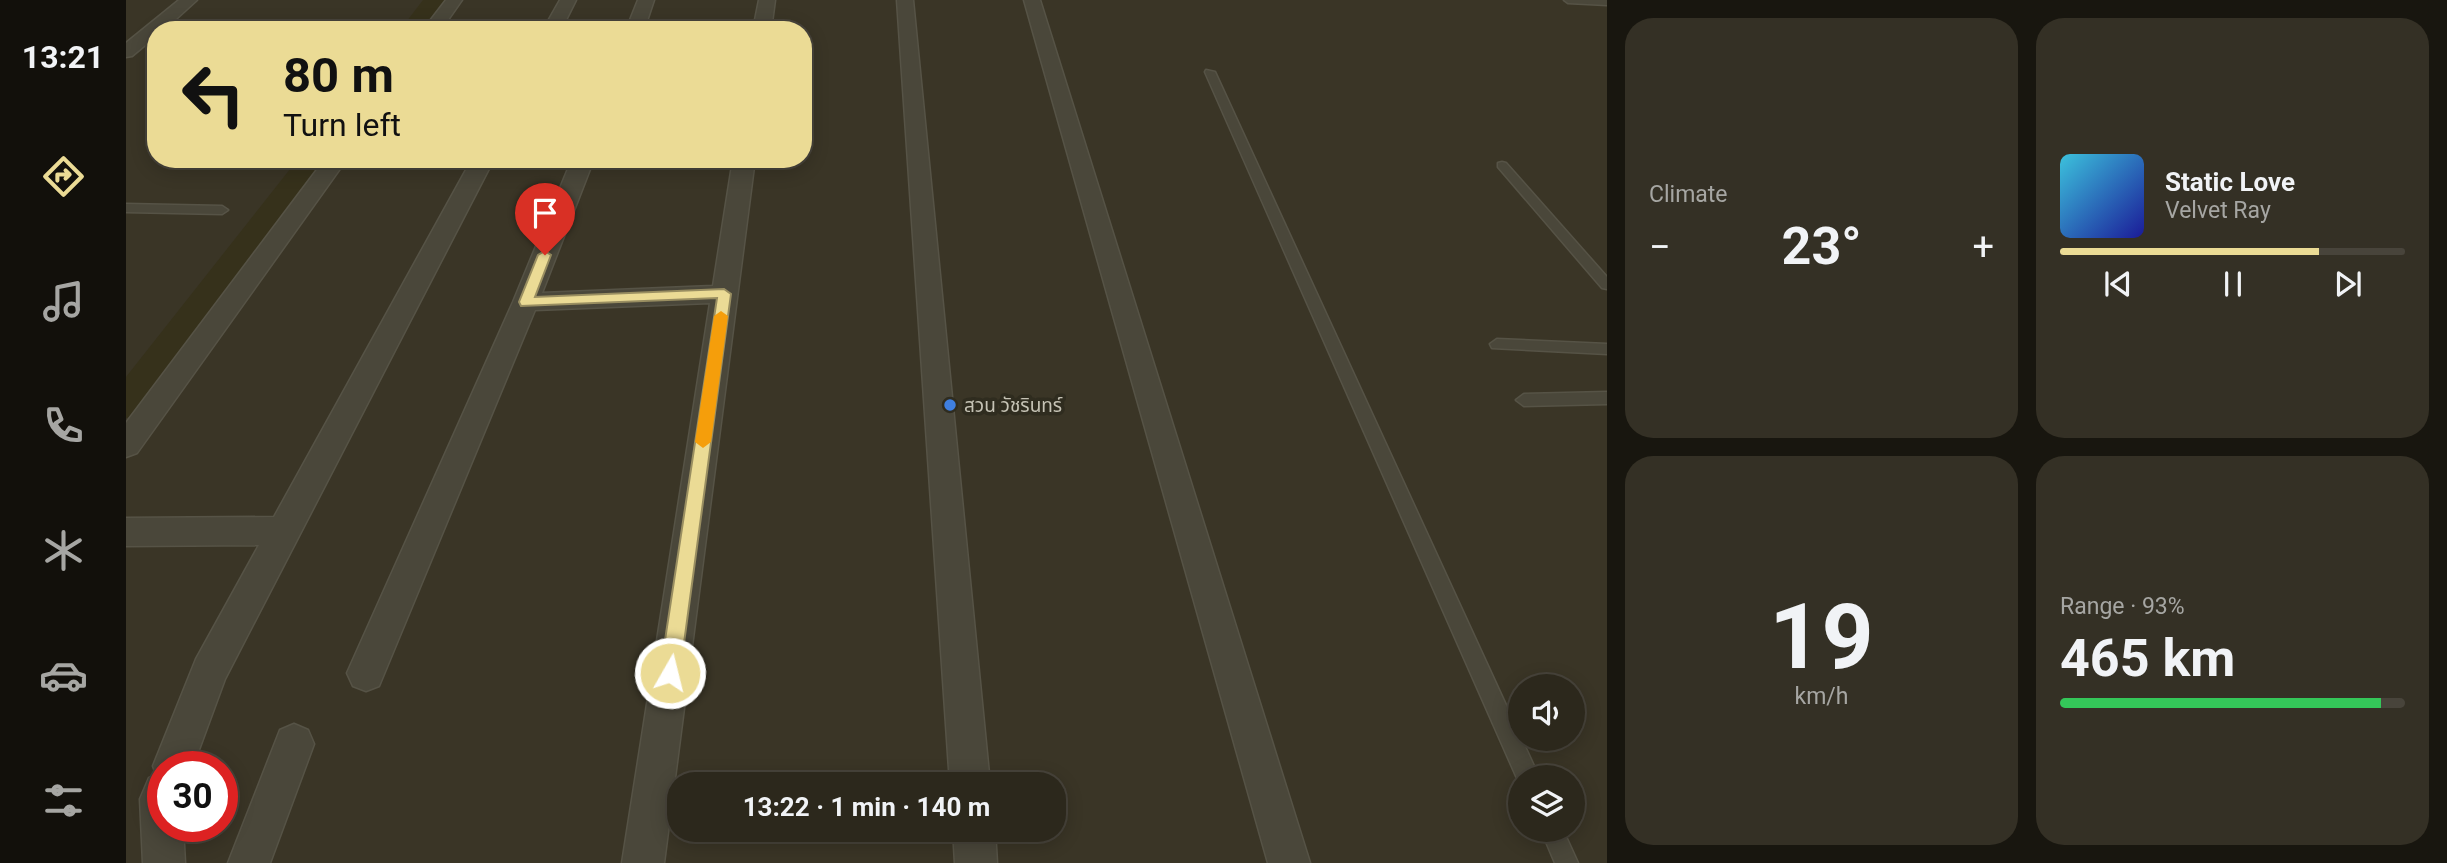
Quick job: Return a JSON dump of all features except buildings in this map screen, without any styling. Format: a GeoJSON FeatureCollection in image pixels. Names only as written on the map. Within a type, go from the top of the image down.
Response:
{"type":"FeatureCollection","features":[{"type":"Feature","properties":{"kind":"street"},"geometry":{"type":"LineString","coordinates":[[164,21],[189,0]]}},
{"type":"Feature","properties":{"kind":"street"},"geometry":{"type":"LineString","coordinates":[[439,21],[454,0]]}},
{"type":"Feature","properties":{"kind":"street"},"geometry":{"type":"LineString","coordinates":[[557,21],[568,0]]}},
{"type":"Feature","properties":{"kind":"street"},"geometry":{"type":"LineString","coordinates":[[638,21],[646,0]]}},
{"type":"Feature","properties":{"kind":"street"},"geometry":{"type":"LineString","coordinates":[[763,21],[766,0]]}},
{"type":"Feature","properties":{"kind":"street"},"geometry":{"type":"LineString","coordinates":[[905,0],[969,772]]}},
{"type":"Feature","properties":{"kind":"street"},"geometry":{"type":"LineString","coordinates":[[1032,0],[1289,863]]}},
{"type":"Feature","properties":{"kind":"street"},"geometry":{"type":"LineString","coordinates":[[126,52],[147,35]]}},
{"type":"Feature","properties":{"kind":"street"},"geometry":{"type":"LineString","coordinates":[[126,445],[330,168]]}},
{"type":"Feature","properties":{"kind":"street"},"geometry":{"type":"LineString","coordinates":[[179,751],[209,672],[478,168]]}},
{"type":"Feature","properties":{"kind":"street"},"geometry":{"type":"LineString","coordinates":[[366,673],[526,302],[579,168]]}},
{"type":"Feature","properties":{"kind":"street"},"geometry":{"type":"LineString","coordinates":[[643,863],[743,168]]}},
{"type":"Feature","properties":{"kind":"street"},"geometry":{"type":"LineString","coordinates":[[526,302],[724,294]]}},
{"type":"Feature","properties":{"kind":"street"},"geometry":{"type":"LineString","coordinates":[[126,532],[285,531]]}},
{"type":"Feature","properties":{"kind":"street"},"geometry":{"type":"LineString","coordinates":[[249,863],[294,744]]}},
{"type":"Feature","properties":{"kind":"street"},"geometry":{"type":"LineString","coordinates":[[163,842],[164,863]]}},
{"type":"Feature","properties":{"kind":"street"},"geometry":{"type":"LineString","coordinates":[[975,842],[976,863]]}},
{"type":"Feature","properties":{"kind":"lane"},"geometry":{"type":"LineString","coordinates":[[1568,0],[1607,2]]}},
{"type":"Feature","properties":{"kind":"lane"},"geometry":{"type":"LineString","coordinates":[[1210,72],[1523,765]]}},
{"type":"Feature","properties":{"kind":"lane"},"geometry":{"type":"LineString","coordinates":[[1502,165],[1607,285]]}},
{"type":"Feature","properties":{"kind":"lane"},"geometry":{"type":"LineString","coordinates":[[126,208],[222,210]]}},
{"type":"Feature","properties":{"kind":"lane"},"geometry":{"type":"LineString","coordinates":[[1497,344],[1607,349]]}},
{"type":"Feature","properties":{"kind":"lane"},"geometry":{"type":"LineString","coordinates":[[1524,400],[1607,398]]}},
{"type":"Feature","properties":{"kind":"lane"},"geometry":{"type":"LineString","coordinates":[[1557,842],[1567,863]]}},
{"type":"Feature","properties":{"kind":"waterway"},"geometry":{"type":"LineString","coordinates":[[418,21],[434,0]]}},
{"type":"Feature","properties":{"kind":"waterway"},"geometry":{"type":"LineString","coordinates":[[126,404],[306,168]]}},
{"type":"Feature","properties":{"kind":"slow traffic"},"geometry":{"type":"LineString","coordinates":[[703,442],[721,316]]}},
{"type":"Feature","properties":{"kind":"place","name":"สวน วัชรินทร์"},"geometry":{"type":"Point","coordinates":[950,405]}},
{"type":"Feature","properties":{"kind":"route"},"geometry":{"type":"LineString","coordinates":[[545,255],[526,302],[724,294],[670,673]]}}]}
